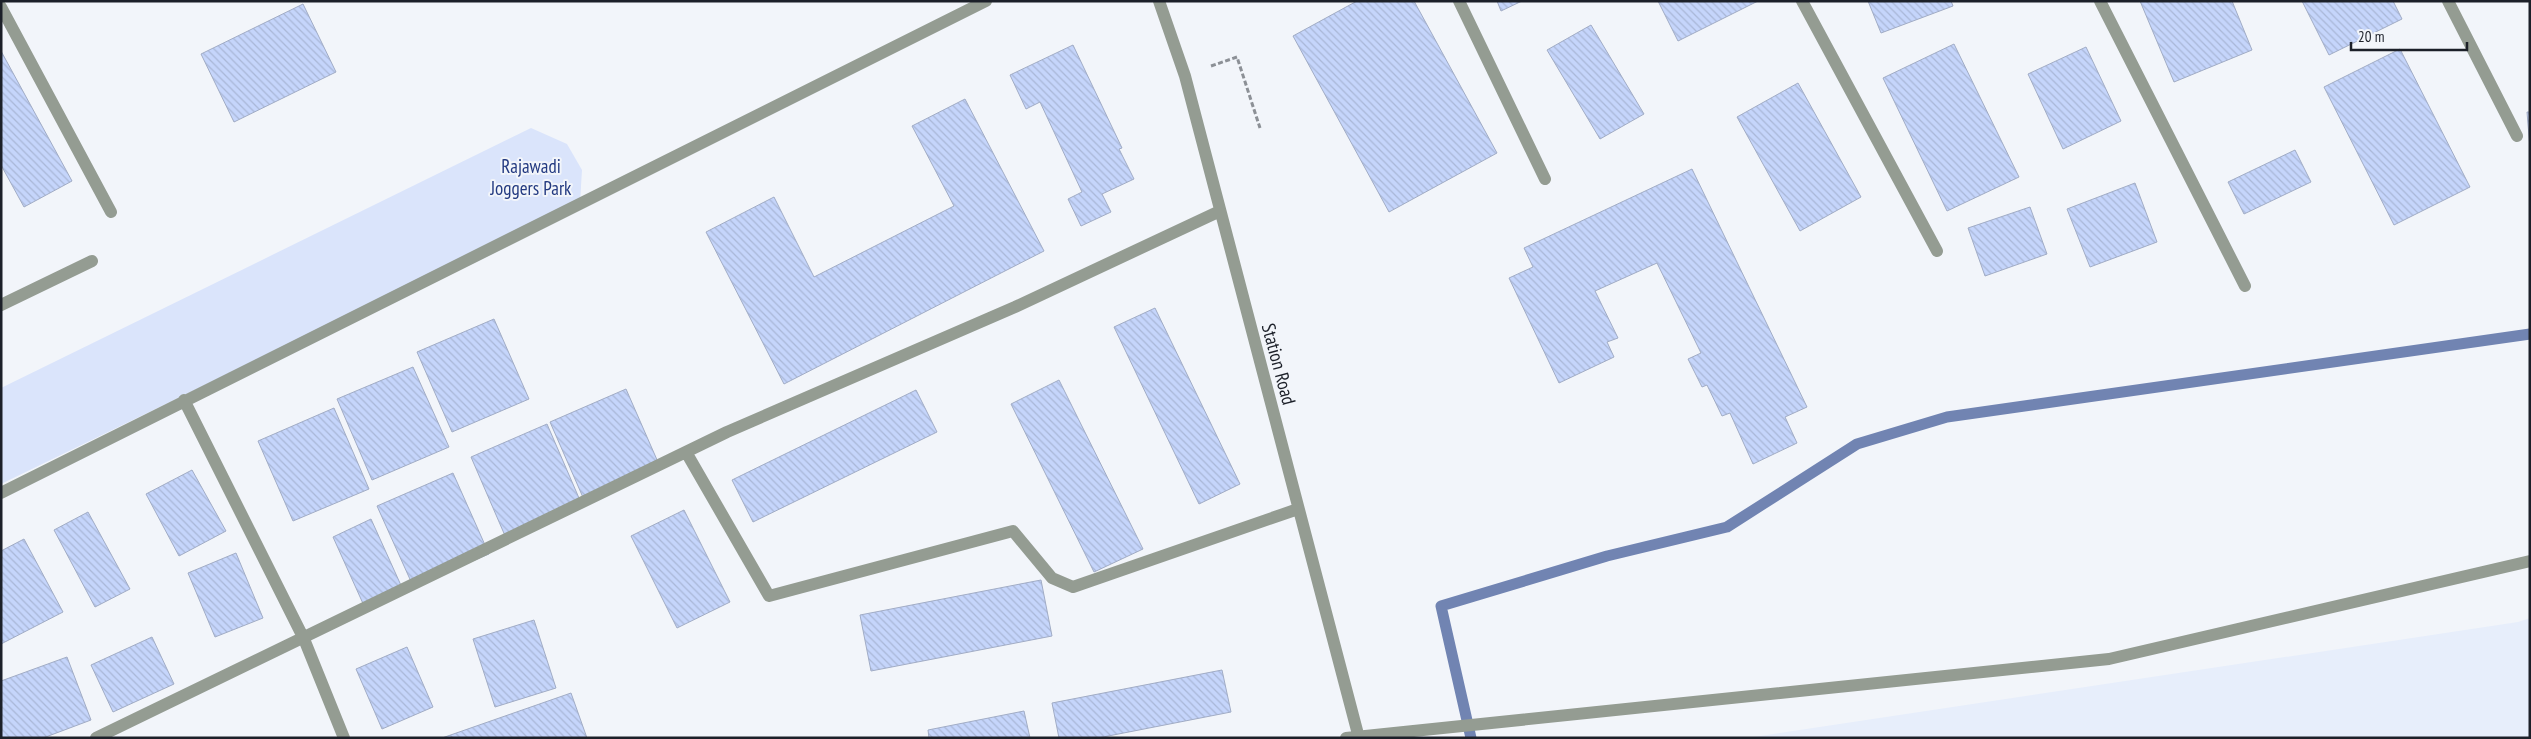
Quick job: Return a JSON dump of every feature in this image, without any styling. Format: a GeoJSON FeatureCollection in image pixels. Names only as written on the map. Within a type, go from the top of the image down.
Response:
{"type":"FeatureCollection","features":[{"type":"Feature","properties":{"kind":"street"},"geometry":{"type":"LineString","coordinates":[[1,493],[986,1]]}},
{"type":"Feature","properties":{"kind":"street","name":"Station Road"},"geometry":{"type":"LineString","coordinates":[[1159,1],[1185,76],[1298,509],[1354,737]]}},
{"type":"Feature","properties":{"kind":"street"},"geometry":{"type":"LineString","coordinates":[[1459,1],[1545,179]]}},
{"type":"Feature","properties":{"kind":"street"},"geometry":{"type":"LineString","coordinates":[[1802,1],[1937,251]]}},
{"type":"Feature","properties":{"kind":"street"},"geometry":{"type":"LineString","coordinates":[[2100,1],[2245,286]]}},
{"type":"Feature","properties":{"kind":"street"},"geometry":{"type":"LineString","coordinates":[[2448,1],[2517,136]]}},
{"type":"Feature","properties":{"kind":"street"},"geometry":{"type":"LineString","coordinates":[[1,7],[111,212]]}},
{"type":"Feature","properties":{"kind":"street"},"geometry":{"type":"LineString","coordinates":[[96,738],[304,639],[727,432],[1015,307],[1220,211]]}},
{"type":"Feature","properties":{"kind":"street"},"geometry":{"type":"LineString","coordinates":[[1,305],[92,260]]}},
{"type":"Feature","properties":{"kind":"street"},"geometry":{"type":"LineString","coordinates":[[184,400],[304,639],[344,738]]}},
{"type":"Feature","properties":{"kind":"street"},"geometry":{"type":"LineString","coordinates":[[686,452],[769,596],[1013,531],[1052,578],[1073,588],[1298,509]]}},
{"type":"Feature","properties":{"kind":"street"},"geometry":{"type":"LineString","coordinates":[[1354,737],[2109,659],[2530,561]]}},
{"type":"Feature","properties":{"kind":"path"},"geometry":{"type":"LineString","coordinates":[[1238,57],[1260,128]]}},
{"type":"Feature","properties":{"kind":"shaded area"},"geometry":{"type":"Polygon","coordinates":[[[2530,618],[2530,738],[1747,738],[2518,622],[2530,618]]]}},
{"type":"Feature","properties":{"kind":"green space","name":"Rajawadi Joggers Park"},"geometry":{"type":"Polygon","coordinates":[[[531,128],[567,144],[582,170],[580,203],[1,484],[1,388],[531,128]]]}},
{"type":"Feature","properties":{"kind":"building"},"geometry":{"type":"Polygon","coordinates":[[[1357,1],[1414,1],[1497,153],[1389,212],[1293,36],[1357,1]]]}},
{"type":"Feature","properties":{"kind":"building"},"geometry":{"type":"Polygon","coordinates":[[[1497,1],[1522,1],[1501,11],[1497,1]]]}},
{"type":"Feature","properties":{"kind":"building"},"geometry":{"type":"Polygon","coordinates":[[[1658,1],[1758,1],[1678,41],[1658,1]]]}},
{"type":"Feature","properties":{"kind":"building"},"geometry":{"type":"Polygon","coordinates":[[[1868,1],[1951,1],[1953,6],[1881,33],[1868,1]]]}},
{"type":"Feature","properties":{"kind":"building"},"geometry":{"type":"Polygon","coordinates":[[[2140,1],[2232,1],[2252,50],[2174,82],[2140,1]]]}},
{"type":"Feature","properties":{"kind":"building"},"geometry":{"type":"Polygon","coordinates":[[[2302,1],[2393,1],[2402,19],[2329,55],[2302,1]]]}},
{"type":"Feature","properties":{"kind":"building"},"geometry":{"type":"Polygon","coordinates":[[[303,4],[336,72],[234,122],[201,54],[303,4]]]}},
{"type":"Feature","properties":{"kind":"building"},"geometry":{"type":"Polygon","coordinates":[[[1591,25],[1644,114],[1600,139],[1547,50],[1591,25]]]}},
{"type":"Feature","properties":{"kind":"building"},"geometry":{"type":"Polygon","coordinates":[[[1954,44],[2019,177],[1947,211],[1883,78],[1954,44]]]}},
{"type":"Feature","properties":{"kind":"building"},"geometry":{"type":"Polygon","coordinates":[[[1073,45],[1122,148],[1119,149],[1134,179],[1102,194],[1111,212],[1081,226],[1068,199],[1082,192],[1040,102],[1026,109],[1010,75],[1073,45]]]}},
{"type":"Feature","properties":{"kind":"building"},"geometry":{"type":"Polygon","coordinates":[[[2086,47],[2121,121],[2063,149],[2028,74],[2086,47]]]}},
{"type":"Feature","properties":{"kind":"building"},"geometry":{"type":"Polygon","coordinates":[[[2400,49],[2470,187],[2394,225],[2324,87],[2400,49]]]}},
{"type":"Feature","properties":{"kind":"building"},"geometry":{"type":"Polygon","coordinates":[[[1,51],[72,181],[24,207],[1,165],[1,51]]]}},
{"type":"Feature","properties":{"kind":"building"},"geometry":{"type":"Polygon","coordinates":[[[1798,83],[1861,197],[1800,231],[1737,117],[1798,83]]]}},
{"type":"Feature","properties":{"kind":"building"},"geometry":{"type":"Polygon","coordinates":[[[965,99],[1044,251],[784,384],[706,232],[774,197],[814,277],[954,206],[912,126],[965,99]]]}},
{"type":"Feature","properties":{"kind":"building"},"geometry":{"type":"Polygon","coordinates":[[[2527,112],[2530,112],[2530,148],[2527,112]]]}},
{"type":"Feature","properties":{"kind":"building"},"geometry":{"type":"Polygon","coordinates":[[[2295,150],[2311,182],[2244,214],[2228,182],[2295,150]]]}},
{"type":"Feature","properties":{"kind":"building"},"geometry":{"type":"Polygon","coordinates":[[[1692,169],[1807,407],[1785,417],[1797,443],[1753,464],[1730,413],[1722,416],[1707,385],[1702,387],[1688,359],[1701,353],[1657,263],[1595,291],[1618,338],[1607,342],[1614,357],[1559,383],[1509,278],[1533,267],[1524,248],[1692,169]]]}},
{"type":"Feature","properties":{"kind":"building"},"geometry":{"type":"Polygon","coordinates":[[[2135,183],[2157,242],[2090,267],[2067,209],[2135,183]]]}},
{"type":"Feature","properties":{"kind":"building"},"geometry":{"type":"Polygon","coordinates":[[[2030,207],[2047,254],[1985,276],[1968,228],[2030,207]]]}},
{"type":"Feature","properties":{"kind":"building"},"geometry":{"type":"Polygon","coordinates":[[[1155,308],[1240,484],[1199,504],[1114,327],[1155,308]]]}},
{"type":"Feature","properties":{"kind":"building"},"geometry":{"type":"Polygon","coordinates":[[[494,319],[529,399],[452,432],[417,352],[494,319]]]}},
{"type":"Feature","properties":{"kind":"building"},"geometry":{"type":"Polygon","coordinates":[[[413,367],[449,447],[372,480],[337,399],[413,367]]]}},
{"type":"Feature","properties":{"kind":"building"},"geometry":{"type":"Polygon","coordinates":[[[1059,380],[1143,549],[1094,572],[1011,404],[1059,380]]]}},
{"type":"Feature","properties":{"kind":"building"},"geometry":{"type":"Polygon","coordinates":[[[626,389],[661,469],[585,502],[550,422],[626,389]]]}},
{"type":"Feature","properties":{"kind":"building"},"geometry":{"type":"Polygon","coordinates":[[[916,390],[937,432],[753,522],[732,480],[916,390]]]}},
{"type":"Feature","properties":{"kind":"building"},"geometry":{"type":"Polygon","coordinates":[[[334,408],[369,489],[293,521],[258,441],[334,408]]]}},
{"type":"Feature","properties":{"kind":"building"},"geometry":{"type":"Polygon","coordinates":[[[547,424],[582,505],[506,538],[471,457],[547,424]]]}},
{"type":"Feature","properties":{"kind":"building"},"geometry":{"type":"Polygon","coordinates":[[[192,470],[226,531],[179,556],[146,494],[192,470]]]}},
{"type":"Feature","properties":{"kind":"building"},"geometry":{"type":"Polygon","coordinates":[[[453,473],[489,554],[413,586],[377,506],[453,473]]]}},
{"type":"Feature","properties":{"kind":"building"},"geometry":{"type":"Polygon","coordinates":[[[684,510],[730,602],[677,628],[631,536],[684,510]]]}},
{"type":"Feature","properties":{"kind":"building"},"geometry":{"type":"Polygon","coordinates":[[[88,512],[130,589],[95,607],[54,530],[88,512]]]}},
{"type":"Feature","properties":{"kind":"building"},"geometry":{"type":"Polygon","coordinates":[[[371,519],[404,592],[365,608],[333,537],[371,519]]]}},
{"type":"Feature","properties":{"kind":"building"},"geometry":{"type":"Polygon","coordinates":[[[24,539],[63,612],[1,644],[1,551],[24,539]]]}},
{"type":"Feature","properties":{"kind":"building"},"geometry":{"type":"Polygon","coordinates":[[[236,553],[263,618],[215,637],[188,573],[236,553]]]}},
{"type":"Feature","properties":{"kind":"building"},"geometry":{"type":"Polygon","coordinates":[[[1041,580],[1052,636],[871,671],[860,615],[1041,580]]]}},
{"type":"Feature","properties":{"kind":"building"},"geometry":{"type":"Polygon","coordinates":[[[534,620],[556,688],[495,707],[473,639],[534,620]]]}},
{"type":"Feature","properties":{"kind":"building"},"geometry":{"type":"Polygon","coordinates":[[[152,637],[174,684],[113,712],[91,665],[152,637]]]}},
{"type":"Feature","properties":{"kind":"building"},"geometry":{"type":"Polygon","coordinates":[[[407,647],[433,707],[382,729],[356,669],[407,647]]]}},
{"type":"Feature","properties":{"kind":"building"},"geometry":{"type":"Polygon","coordinates":[[[67,657],[91,720],[43,738],[1,738],[1,681],[67,657]]]}},
{"type":"Feature","properties":{"kind":"building"},"geometry":{"type":"Polygon","coordinates":[[[1222,670],[1231,712],[1098,738],[1059,738],[1052,703],[1222,670]]]}},
{"type":"Feature","properties":{"kind":"building"},"geometry":{"type":"Polygon","coordinates":[[[571,693],[587,738],[442,738],[571,693]]]}},
{"type":"Feature","properties":{"kind":"building"},"geometry":{"type":"Polygon","coordinates":[[[1024,711],[1030,738],[929,738],[928,730],[1024,711]]]}},
{"type":"Feature","properties":{"kind":"waterway"},"geometry":{"type":"LineString","coordinates":[[1471,738],[1441,606],[1607,556],[1727,527],[1857,444],[1947,417],[2530,334]]}}]}
